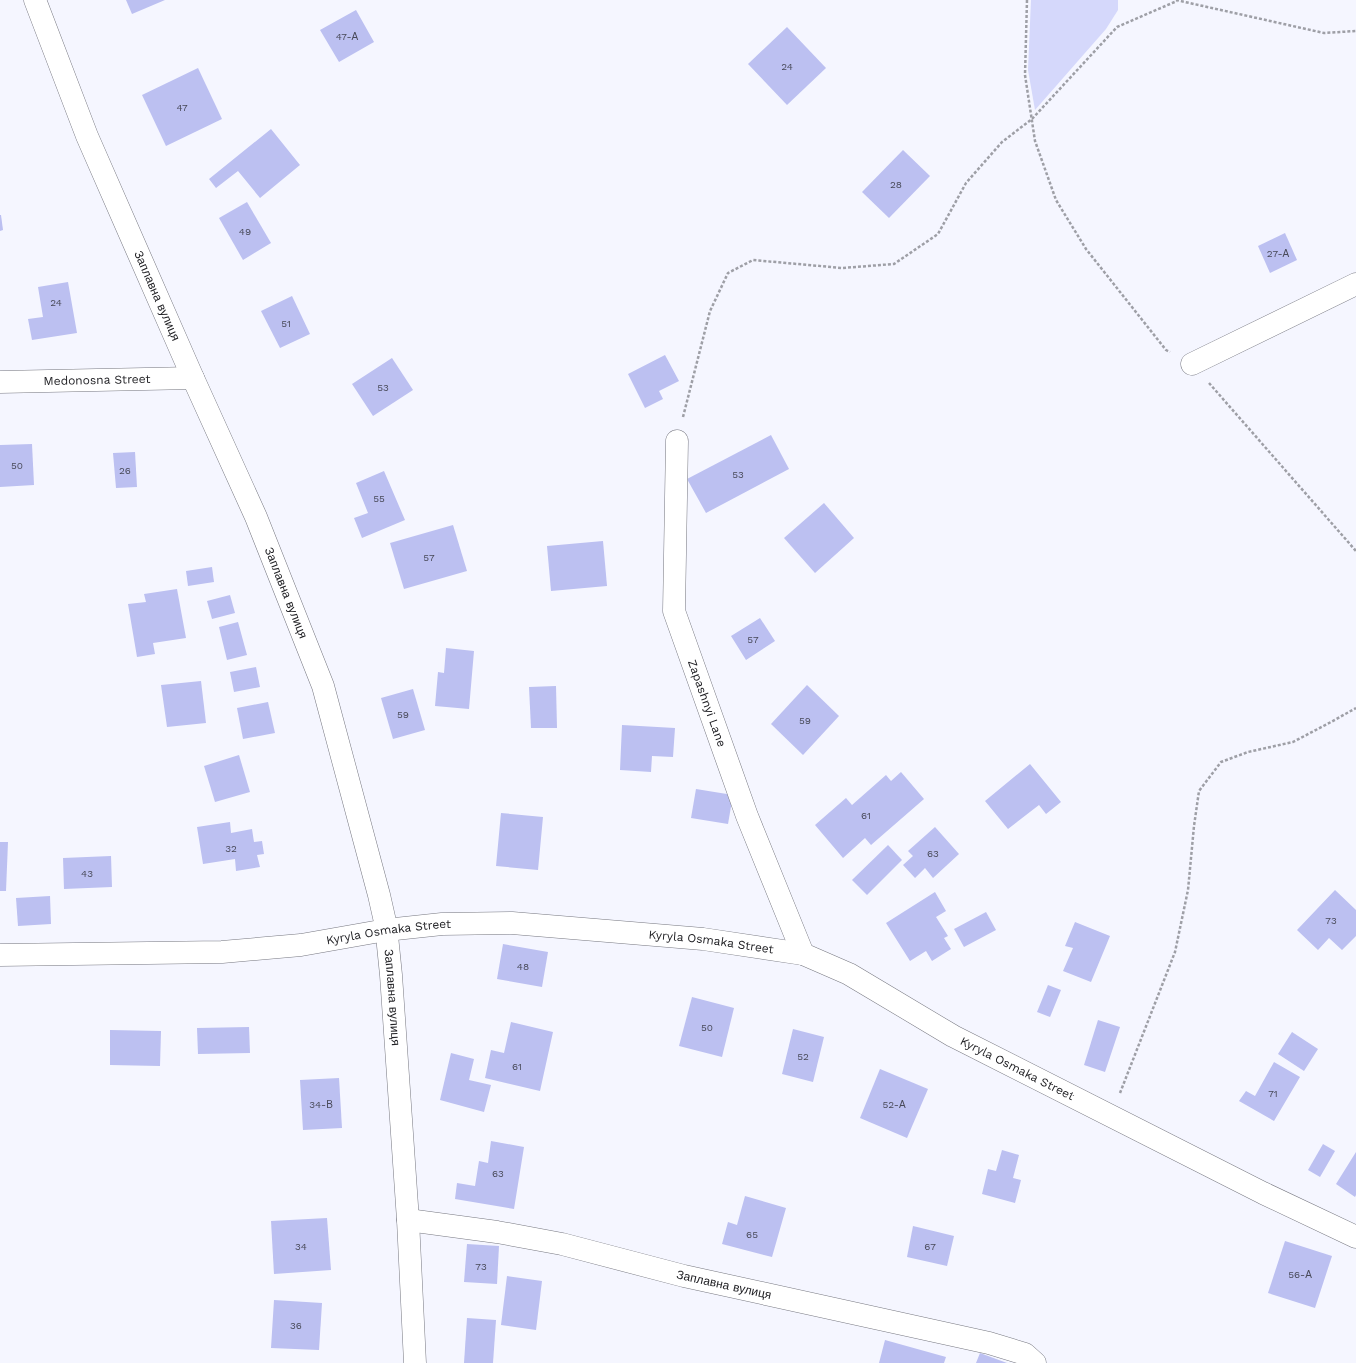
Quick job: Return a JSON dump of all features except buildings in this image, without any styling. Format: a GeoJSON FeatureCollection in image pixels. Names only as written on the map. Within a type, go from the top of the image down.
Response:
{"type":"FeatureCollection","features":[{"type":"Feature","properties":{"kind":"street","name":"Заплавна вулиця"},"geometry":{"type":"LineString","coordinates":[[35,0],[87,136],[193,378],[256,517],[323,686],[379,896],[386,930],[391,975],[408,1220],[416,1363]]}},
{"type":"Feature","properties":{"kind":"street"},"geometry":{"type":"LineString","coordinates":[[1192,364],[1356,284]]}},
{"type":"Feature","properties":{"kind":"street","name":"Medonosna Street"},"geometry":{"type":"LineString","coordinates":[[0,382],[193,378]]}},
{"type":"Feature","properties":{"kind":"street","name":"Zapashnyi Lane"},"geometry":{"type":"LineString","coordinates":[[677,441],[674,611],[746,816],[803,954]]}},
{"type":"Feature","properties":{"kind":"street","name":"Kyryla Osmaka Street"},"geometry":{"type":"LineString","coordinates":[[0,955],[222,952],[301,945],[386,930],[442,924],[512,924],[702,939],[803,954],[849,974],[953,1036],[1264,1193],[1356,1237]]}},
{"type":"Feature","properties":{"kind":"street","name":"Заплавна вулиця"},"geometry":{"type":"LineString","coordinates":[[408,1220],[497,1232],[562,1244],[684,1276],[989,1343],[1025,1354],[1035,1363]]}},
{"type":"Feature","properties":{"kind":"path"},"geometry":{"type":"LineString","coordinates":[[1028,0],[1025,75],[1035,141],[1056,200],[1086,249],[1166,350],[1192,364],[1356,551]]}},
{"type":"Feature","properties":{"kind":"path"},"geometry":{"type":"LineString","coordinates":[[677,441],[710,311],[728,274],[753,260],[842,268],[894,264],[938,234],[966,183],[1002,142],[1032,119],[1117,27],[1176,0],[1324,33],[1356,31]]}},
{"type":"Feature","properties":{"kind":"path"},"geometry":{"type":"LineString","coordinates":[[1112,1115],[1176,952],[1188,890],[1199,791],[1221,762],[1248,752],[1293,742],[1356,708]]}},
{"type":"Feature","properties":{"kind":"shaded area"},"geometry":{"type":"Polygon","coordinates":[[[1031,0],[1118,0],[1118,10],[1106,29],[1035,110],[1028,70],[1031,0]]]}}]}
